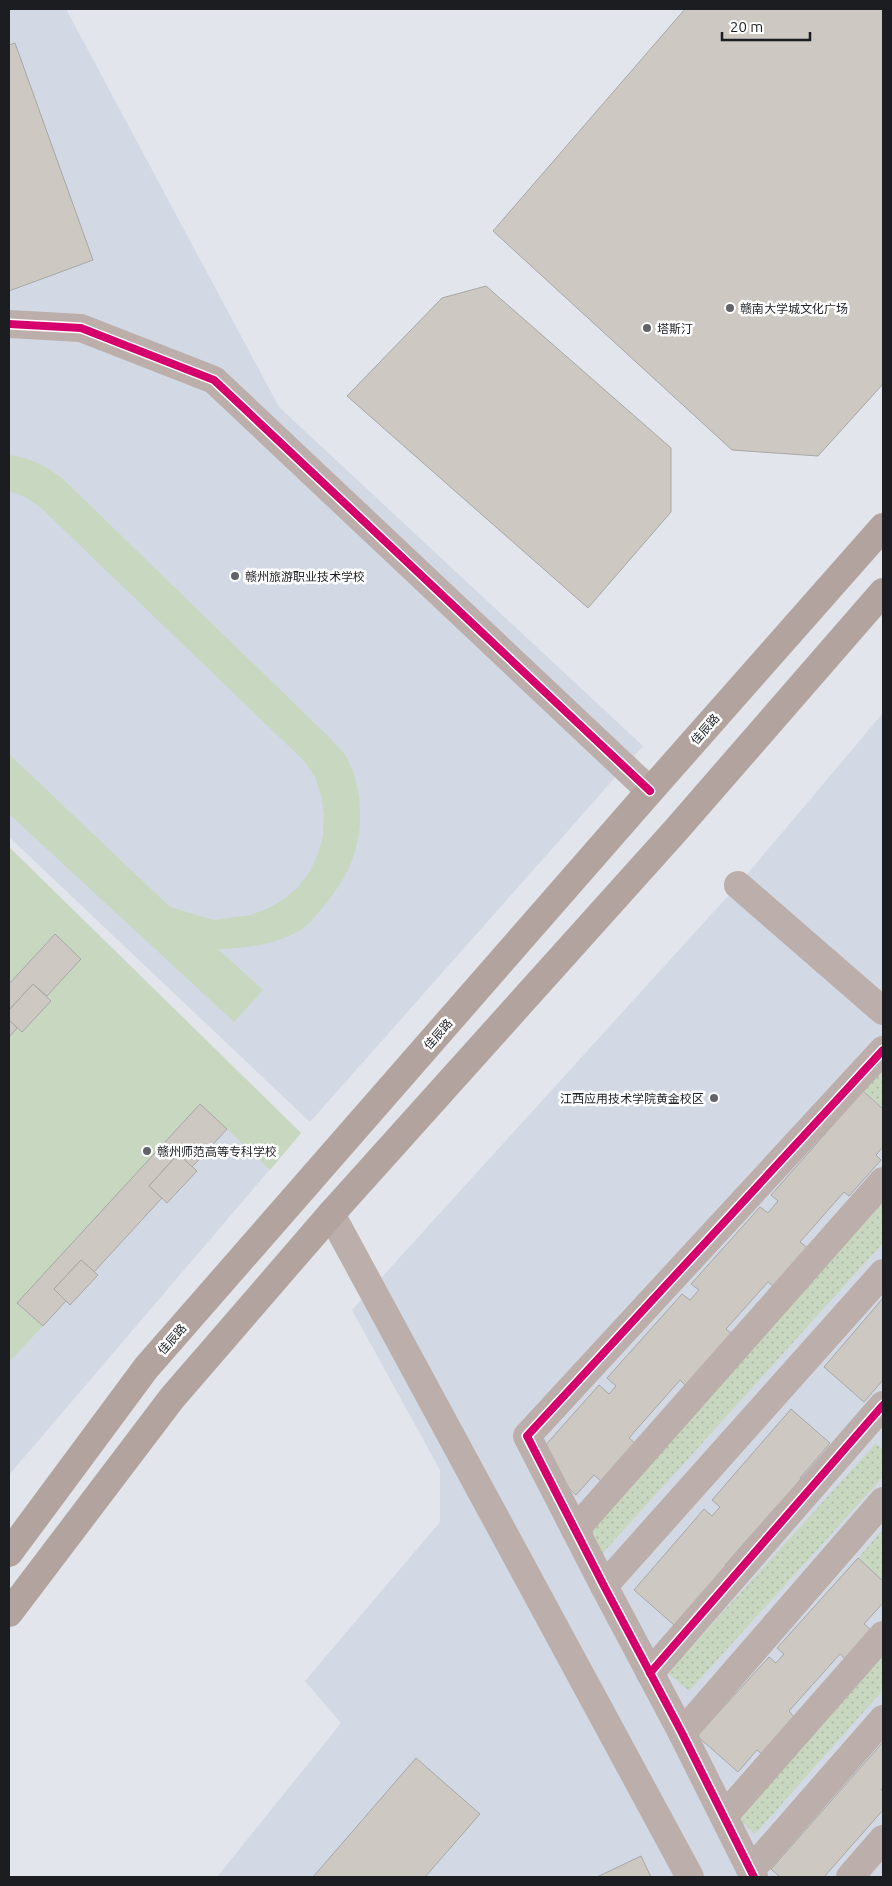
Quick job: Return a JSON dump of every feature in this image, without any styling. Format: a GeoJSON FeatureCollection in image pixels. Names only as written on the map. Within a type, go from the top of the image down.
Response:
{"type":"FeatureCollection","features":[{"type":"Feature","properties":{"kind":"main road","name":"佳辰路"},"geometry":{"type":"LineString","coordinates":[[9,1553],[146,1368],[883,527]]}},
{"type":"Feature","properties":{"kind":"main road"},"geometry":{"type":"LineString","coordinates":[[9,1612],[172,1398],[331,1214],[676,830],[883,592]]}},
{"type":"Feature","properties":{"kind":"street"},"geometry":{"type":"LineString","coordinates":[[9,324],[81,328],[214,380],[650,791]]}},
{"type":"Feature","properties":{"kind":"street"},"geometry":{"type":"LineString","coordinates":[[738,885],[883,1011]]}},
{"type":"Feature","properties":{"kind":"street"},"geometry":{"type":"LineString","coordinates":[[883,1050],[527,1436],[682,1733],[753,1874],[883,1719]]}},
{"type":"Feature","properties":{"kind":"street"},"geometry":{"type":"LineString","coordinates":[[575,1530],[883,1181]]}},
{"type":"Feature","properties":{"kind":"street"},"geometry":{"type":"LineString","coordinates":[[331,1214],[690,1877]]}},
{"type":"Feature","properties":{"kind":"street"},"geometry":{"type":"LineString","coordinates":[[604,1586],[883,1273]]}},
{"type":"Feature","properties":{"kind":"street"},"geometry":{"type":"LineString","coordinates":[[650,1672],[883,1405]]}},
{"type":"Feature","properties":{"kind":"street"},"geometry":{"type":"LineString","coordinates":[[682,1733],[883,1501]]}},
{"type":"Feature","properties":{"kind":"street"},"geometry":{"type":"LineString","coordinates":[[724,1816],[883,1635]]}},
{"type":"Feature","properties":{"kind":"street"},"geometry":{"type":"LineString","coordinates":[[850,1877],[883,1839]]}},
{"type":"Feature","properties":{"kind":"shaded area","name":"赣州旅游职业技术学校"},"geometry":{"type":"Polygon","coordinates":[[[9,9],[66,9],[279,407],[643,746],[310,1122],[9,837],[9,9]]]}},
{"type":"Feature","properties":{"kind":"shaded area","name":"江西应用技术学院黄金校区"},"geometry":{"type":"Polygon","coordinates":[[[883,713],[883,1877],[217,1877],[341,1723],[305,1681],[440,1522],[440,1470],[352,1310],[738,885],[883,713]]]}},
{"type":"Feature","properties":{"kind":"shaded area","name":"赣州师范高等专科学校"},"geometry":{"type":"Polygon","coordinates":[[[9,847],[301,1133],[9,1475],[9,847]]]}},
{"type":"Feature","properties":{"kind":"green space"},"geometry":{"type":"Polygon","coordinates":[[[9,455],[38,463],[63,479],[330,738],[345,755],[352,769],[356,780],[360,806],[357,844],[352,861],[332,896],[309,923],[302,929],[282,939],[262,945],[218,949],[263,990],[234,1022],[9,814],[9,754],[170,907],[214,920],[251,915],[269,908],[284,899],[298,887],[310,871],[318,854],[323,835],[324,815],[315,777],[304,761],[41,508],[25,497],[9,491],[9,455]]]}},
{"type":"Feature","properties":{"kind":"green space","name":"赣州师范高等专科学校"},"geometry":{"type":"Polygon","coordinates":[[[9,847],[301,1133],[270,1170],[227,1129],[18,1303],[43,1326],[9,1362],[9,1037],[17,1028],[22,1032],[51,1001],[47,996],[81,959],[54,934],[9,984],[9,847]]]}},
{"type":"Feature","properties":{"kind":"green space"},"geometry":{"type":"Polygon","coordinates":[[[883,1066],[883,1109],[863,1091],[883,1066]]]}},
{"type":"Feature","properties":{"kind":"green space"},"geometry":{"type":"Polygon","coordinates":[[[883,1196],[883,1243],[601,1555],[589,1531],[883,1196]]]}},
{"type":"Feature","properties":{"kind":"green space"},"geometry":{"type":"Polygon","coordinates":[[[876,1443],[883,1450],[883,1477],[689,1691],[668,1673],[876,1443]]]}},
{"type":"Feature","properties":{"kind":"green space"},"geometry":{"type":"Polygon","coordinates":[[[883,1529],[883,1581],[858,1558],[883,1529]]]}},
{"type":"Feature","properties":{"kind":"green space"},"geometry":{"type":"Polygon","coordinates":[[[883,1656],[883,1690],[755,1834],[739,1819],[883,1656]]]}},
{"type":"Feature","properties":{"kind":"building","name":"赣南大学城文化广场"},"geometry":{"type":"Polygon","coordinates":[[[685,9],[883,9],[883,384],[818,456],[732,450],[493,231],[685,9]]]}},
{"type":"Feature","properties":{"kind":"building"},"geometry":{"type":"Polygon","coordinates":[[[15,43],[93,260],[9,291],[9,45],[15,43]]]}},
{"type":"Feature","properties":{"kind":"building"},"geometry":{"type":"Polygon","coordinates":[[[486,286],[671,448],[671,512],[588,608],[347,396],[442,298],[486,286]]]}},
{"type":"Feature","properties":{"kind":"building"},"geometry":{"type":"Polygon","coordinates":[[[55,934],[81,959],[47,996],[33,984],[9,1010],[9,984],[55,934]]]}},
{"type":"Feature","properties":{"kind":"building"},"geometry":{"type":"Polygon","coordinates":[[[33,984],[51,1001],[22,1032],[9,1020],[9,1010],[33,984]]]}},
{"type":"Feature","properties":{"kind":"building"},"geometry":{"type":"Polygon","coordinates":[[[9,1020],[17,1028],[9,1037],[9,1020]]]}},
{"type":"Feature","properties":{"kind":"building"},"geometry":{"type":"Polygon","coordinates":[[[863,1091],[883,1109],[883,1147],[876,1155],[881,1160],[849,1196],[844,1192],[800,1242],[808,1248],[774,1287],[768,1282],[726,1329],[732,1334],[686,1386],[680,1380],[629,1438],[636,1444],[602,1482],[594,1475],[576,1495],[535,1457],[599,1385],[609,1394],[616,1386],[607,1378],[682,1294],[690,1300],[699,1290],[691,1284],[760,1207],[768,1213],[778,1201],[771,1195],[863,1091]]]}},
{"type":"Feature","properties":{"kind":"building"},"geometry":{"type":"Polygon","coordinates":[[[200,1104],[227,1129],[192,1167],[178,1154],[149,1186],[162,1198],[94,1272],[81,1260],[54,1289],[66,1301],[43,1326],[17,1303],[200,1104]]]}},
{"type":"Feature","properties":{"kind":"building"},"geometry":{"type":"Polygon","coordinates":[[[178,1154],[197,1171],[167,1203],[149,1186],[178,1154]]]}},
{"type":"Feature","properties":{"kind":"building"},"geometry":{"type":"Polygon","coordinates":[[[81,1260],[98,1275],[70,1305],[54,1289],[81,1260]]]}},
{"type":"Feature","properties":{"kind":"building"},"geometry":{"type":"Polygon","coordinates":[[[883,1298],[883,1380],[864,1402],[824,1367],[883,1298]]]}},
{"type":"Feature","properties":{"kind":"building"},"geometry":{"type":"Polygon","coordinates":[[[791,1409],[830,1443],[800,1478],[807,1484],[782,1512],[776,1507],[725,1565],[731,1571],[674,1625],[634,1590],[704,1509],[712,1516],[720,1507],[712,1500],[791,1409]]]}},
{"type":"Feature","properties":{"kind":"building"},"geometry":{"type":"Polygon","coordinates":[[[858,1558],[883,1581],[883,1603],[864,1624],[871,1630],[845,1659],[840,1654],[789,1711],[795,1718],[763,1755],[757,1750],[738,1772],[697,1736],[769,1657],[776,1663],[784,1654],[777,1648],[858,1558]]]}},
{"type":"Feature","properties":{"kind":"building"},"geometry":{"type":"Polygon","coordinates":[[[883,1742],[883,1787],[881,1790],[883,1791],[883,1810],[824,1877],[780,1877],[771,1869],[883,1742]]]}},
{"type":"Feature","properties":{"kind":"building"},"geometry":{"type":"Polygon","coordinates":[[[416,1758],[480,1814],[425,1877],[313,1877],[416,1758]]]}},
{"type":"Feature","properties":{"kind":"building"},"geometry":{"type":"Polygon","coordinates":[[[641,1856],[651,1877],[597,1877],[641,1856]]]}},
{"type":"Feature","properties":{"kind":"cycle path"},"geometry":{"type":"LineString","coordinates":[[9,324],[81,328],[214,380],[650,791]]}},
{"type":"Feature","properties":{"kind":"cycle path"},"geometry":{"type":"LineString","coordinates":[[754,1877],[682,1733],[527,1436],[883,1050]]}},
{"type":"Feature","properties":{"kind":"cycle path"},"geometry":{"type":"LineString","coordinates":[[650,1673],[883,1405]]}},
{"type":"Feature","properties":{"kind":"place","name":"赣南大学城文化广场"},"geometry":{"type":"Point","coordinates":[730,308]}},
{"type":"Feature","properties":{"kind":"place","name":"塔斯汀"},"geometry":{"type":"Point","coordinates":[647,328]}},
{"type":"Feature","properties":{"kind":"place","name":"赣州旅游职业技术学校"},"geometry":{"type":"Point","coordinates":[235,576]}},
{"type":"Feature","properties":{"kind":"place","name":"江西应用技术学院黄金校区"},"geometry":{"type":"Point","coordinates":[714,1098]}},
{"type":"Feature","properties":{"kind":"place","name":"赣州师范高等专科学校"},"geometry":{"type":"Point","coordinates":[147,1151]}}]}
